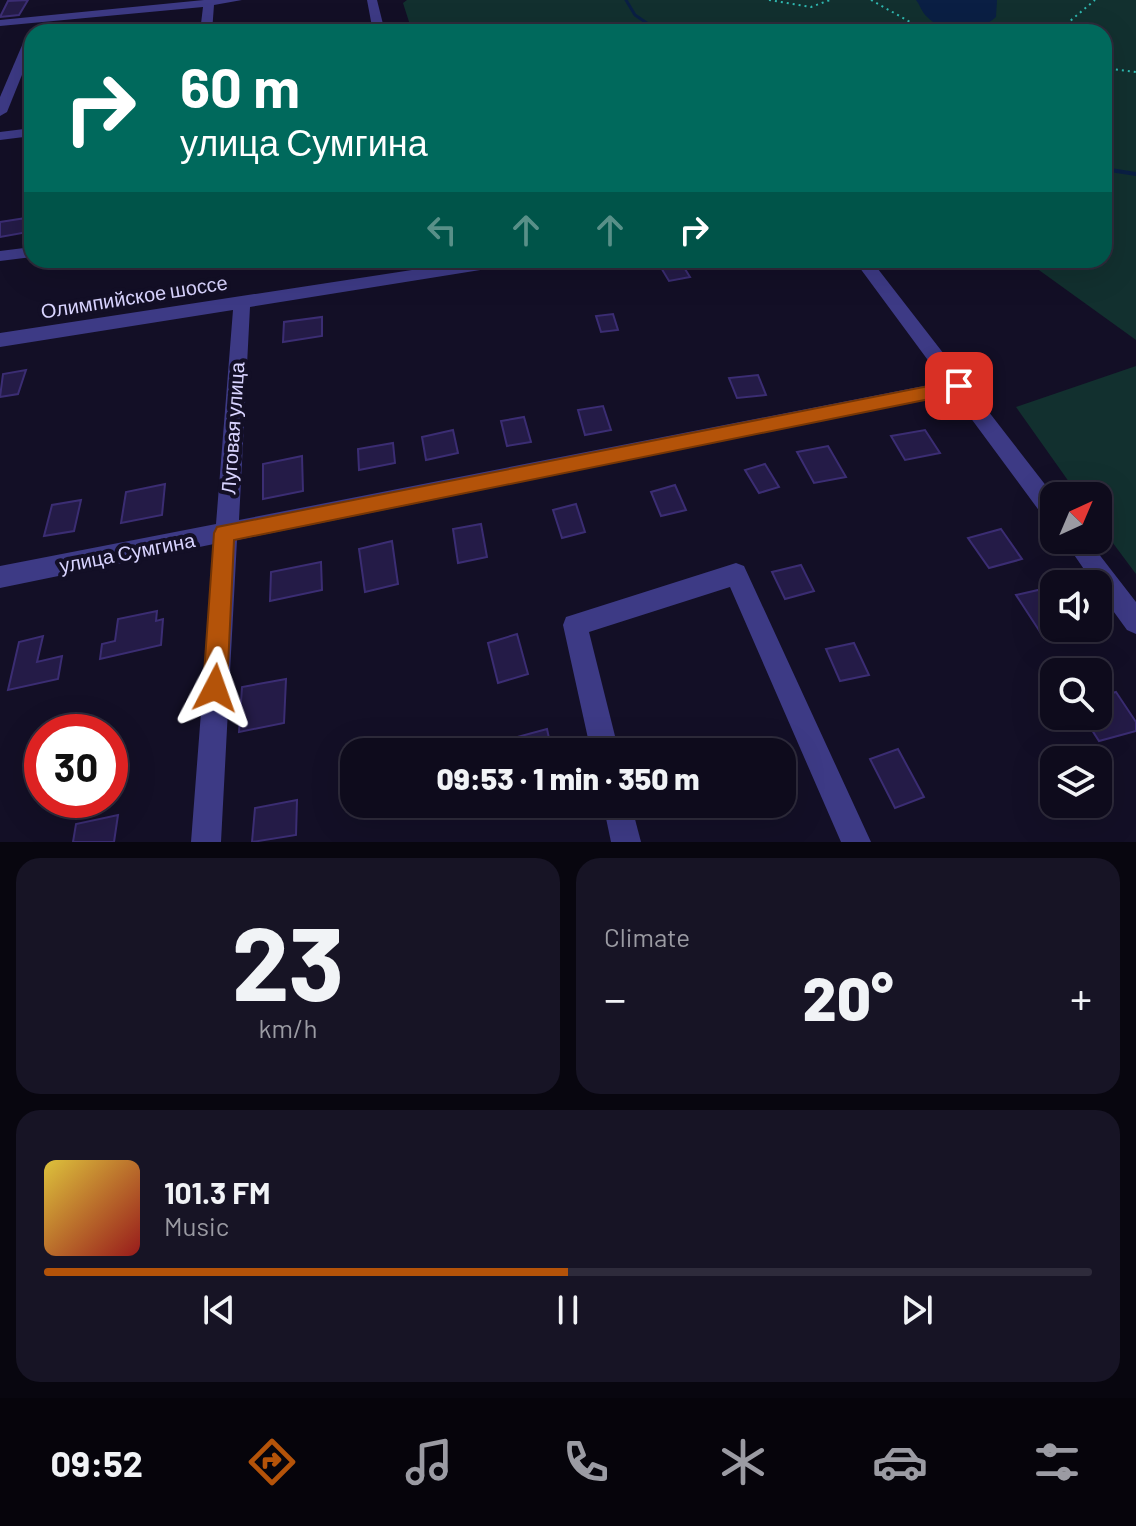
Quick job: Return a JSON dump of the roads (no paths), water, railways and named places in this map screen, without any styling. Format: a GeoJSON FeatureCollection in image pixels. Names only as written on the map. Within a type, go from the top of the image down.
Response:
{"type":"FeatureCollection","features":[{"type":"Feature","properties":{"kind":"street"},"geometry":{"type":"LineString","coordinates":[[0,23],[42,14],[237,0]]}},
{"type":"Feature","properties":{"kind":"street"},"geometry":{"type":"LineString","coordinates":[[372,0],[377,24]]}},
{"type":"Feature","properties":{"kind":"street"},"geometry":{"type":"LineString","coordinates":[[207,24],[209,1]]}},
{"type":"Feature","properties":{"kind":"street"},"geometry":{"type":"LineString","coordinates":[[38,24],[42,14]]}},
{"type":"Feature","properties":{"kind":"street"},"geometry":{"type":"LineString","coordinates":[[0,112],[24,55]]}},
{"type":"Feature","properties":{"kind":"street"},"geometry":{"type":"LineString","coordinates":[[0,136],[24,133]]}},
{"type":"Feature","properties":{"kind":"street"},"geometry":{"type":"LineString","coordinates":[[0,256],[24,253]]}},
{"type":"Feature","properties":{"kind":"street","name":"Олимпийское шоссе"},"geometry":{"type":"LineString","coordinates":[[0,340],[461,268]]}},
{"type":"Feature","properties":{"kind":"street"},"geometry":{"type":"LineString","coordinates":[[868,268],[1040,494]]}},
{"type":"Feature","properties":{"kind":"street","name":"Луговая улица"},"geometry":{"type":"LineString","coordinates":[[206,842],[224,533],[242,302]]}},
{"type":"Feature","properties":{"kind":"street","name":"улица Сумгина"},"geometry":{"type":"LineString","coordinates":[[0,577],[959,386]]}},
{"type":"Feature","properties":{"kind":"street"},"geometry":{"type":"LineString","coordinates":[[1085,554],[1136,622]]}},
{"type":"Feature","properties":{"kind":"street"},"geometry":{"type":"LineString","coordinates":[[602,738],[575,625],[736,574],[856,842]]}},
{"type":"Feature","properties":{"kind":"street"},"geometry":{"type":"LineString","coordinates":[[620,818],[626,842]]}},
{"type":"Feature","properties":{"kind":"water"},"geometry":{"type":"Polygon","coordinates":[[[916,0],[997,0],[996,17],[987,24],[937,24],[916,0]]]}},
{"type":"Feature","properties":{"kind":"waterway"},"geometry":{"type":"LineString","coordinates":[[626,0],[635,15],[648,24]]}},
{"type":"Feature","properties":{"kind":"waterway"},"geometry":{"type":"LineString","coordinates":[[1112,170],[1136,174]]}}]}
